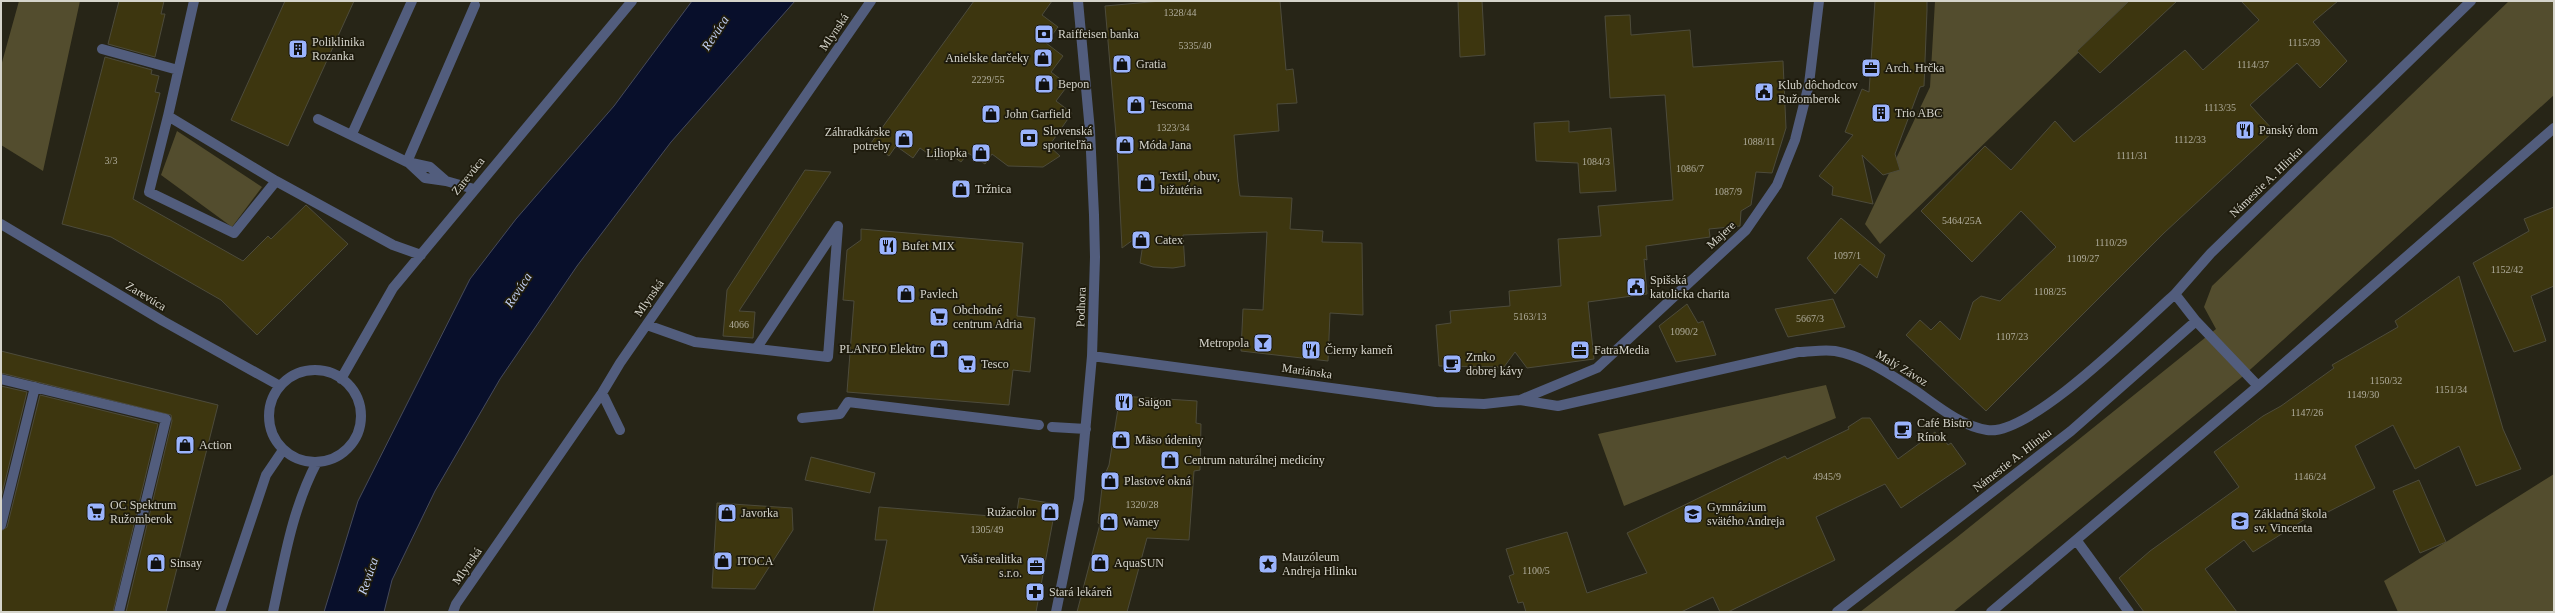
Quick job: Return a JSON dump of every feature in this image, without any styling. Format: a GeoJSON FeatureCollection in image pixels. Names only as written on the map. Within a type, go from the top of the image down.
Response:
{"type":"FeatureCollection","features":[{"type":"Feature","properties":{"kind":"street"},"geometry":{"type":"LineString","coordinates":[[194,1],[149,192],[234,234],[276,181]]}},
{"type":"Feature","properties":{"kind":"street"},"geometry":{"type":"LineString","coordinates":[[352,134],[412,1]]}},
{"type":"Feature","properties":{"kind":"street","name":"Zarevúca"},"geometry":{"type":"LineString","coordinates":[[341,379],[393,288],[632,1]]}},
{"type":"Feature","properties":{"kind":"street","name":"Mlynská"},"geometry":{"type":"LineString","coordinates":[[453,612],[456,604],[871,1]]}},
{"type":"Feature","properties":{"kind":"street","name":"Podhora"},"geometry":{"type":"LineString","coordinates":[[1056,612],[1079,499],[1092,356],[1095,257],[1094,215],[1090,131],[1078,1]]}},
{"type":"Feature","properties":{"kind":"street","name":"Majere"},"geometry":{"type":"LineString","coordinates":[[1520,400],[1597,368],[1746,230],[1777,185],[1795,140],[1808,84],[1819,1]]}},
{"type":"Feature","properties":{"kind":"street","name":"Námestie A. Hlinku"},"geometry":{"type":"LineString","coordinates":[[2175,294],[2211,253],[2471,1]]}},
{"type":"Feature","properties":{"kind":"street"},"geometry":{"type":"LineString","coordinates":[[408,162],[475,5]]}},
{"type":"Feature","properties":{"kind":"street"},"geometry":{"type":"LineString","coordinates":[[102,49],[178,70]]}},
{"type":"Feature","properties":{"kind":"street"},"geometry":{"type":"LineString","coordinates":[[168,116],[276,181],[394,244],[421,255]]}},
{"type":"Feature","properties":{"kind":"street"},"geometry":{"type":"LineString","coordinates":[[318,119],[408,162],[430,167],[446,181],[474,189]]}},
{"type":"Feature","properties":{"kind":"street"},"geometry":{"type":"LineString","coordinates":[[1991,612],[2077,541],[2258,386],[2554,128]]}},
{"type":"Feature","properties":{"kind":"street","name":"Zarevúca"},"geometry":{"type":"LineString","coordinates":[[1,224],[163,321],[280,386]]}},
{"type":"Feature","properties":{"kind":"street"},"geometry":{"type":"LineString","coordinates":[[647,325],[695,342],[756,349],[828,357],[838,226],[756,349]]}},
{"type":"Feature","properties":{"kind":"street"},"geometry":{"type":"LineString","coordinates":[[2175,294],[2196,321],[2258,386]]}},
{"type":"Feature","properties":{"kind":"street","name":"Malý Závoz"},"geometry":{"type":"LineString","coordinates":[[1520,400],[1558,406],[1798,352],[1834,351],[1875,365],[1966,424],[1989,430],[2000,430],[2031,416],[2065,392],[2175,294]]}},
{"type":"Feature","properties":{"kind":"street","name":"Námestie A. Hlinku"},"geometry":{"type":"LineString","coordinates":[[1836,612],[2071,431],[2196,321]]}},
{"type":"Feature","properties":{"kind":"street","name":"Mariánska"},"geometry":{"type":"LineString","coordinates":[[1092,356],[1436,402],[1484,404],[1520,400]]}},
{"type":"Feature","properties":{"kind":"street"},"geometry":{"type":"LineString","coordinates":[[310,371],[326,372],[341,379],[354,393],[360,411],[359,429],[350,446],[335,458],[316,462],[293,457],[283,450],[271,430],[269,418],[274,395],[280,386],[289,378],[310,371]]}},
{"type":"Feature","properties":{"kind":"street"},"geometry":{"type":"LineString","coordinates":[[1,379],[166,419],[119,612]]}},
{"type":"Feature","properties":{"kind":"street"},"geometry":{"type":"LineString","coordinates":[[1,525],[35,387]]}},
{"type":"Feature","properties":{"kind":"street"},"geometry":{"type":"LineString","coordinates":[[602,393],[620,430]]}},
{"type":"Feature","properties":{"kind":"street"},"geometry":{"type":"LineString","coordinates":[[802,418],[840,414],[848,402],[1040,425]]}},
{"type":"Feature","properties":{"kind":"street"},"geometry":{"type":"LineString","coordinates":[[1052,427],[1086,429]]}},
{"type":"Feature","properties":{"kind":"street"},"geometry":{"type":"LineString","coordinates":[[220,612],[266,475],[283,450]]}},
{"type":"Feature","properties":{"kind":"street"},"geometry":{"type":"LineString","coordinates":[[273,612],[295,514],[304,487],[316,462]]}},
{"type":"Feature","properties":{"kind":"street"},"geometry":{"type":"LineString","coordinates":[[2077,541],[2129,612]]}},
{"type":"Feature","properties":{"kind":"shaded area"},"geometry":{"type":"Polygon","coordinates":[[[19,1],[80,1],[43,171],[1,145],[1,66],[19,1]]]}},
{"type":"Feature","properties":{"kind":"shaded area"},"geometry":{"type":"Polygon","coordinates":[[[1935,1],[2132,1],[1880,244],[1865,224],[1930,87],[1935,1]]]}},
{"type":"Feature","properties":{"kind":"shaded area"},"geometry":{"type":"Polygon","coordinates":[[[2509,1],[2554,1],[2554,95],[2242,377],[1953,612],[1860,612],[1956,538],[2216,329],[2204,307],[2212,286],[2509,1]]]}},
{"type":"Feature","properties":{"kind":"shaded area"},"geometry":{"type":"Polygon","coordinates":[[[177,131],[262,187],[232,227],[161,175],[177,131]]]}},
{"type":"Feature","properties":{"kind":"shaded area"},"geometry":{"type":"Polygon","coordinates":[[[1826,385],[1836,418],[1624,506],[1598,434],[1826,385]]]}},
{"type":"Feature","properties":{"kind":"shaded area"},"geometry":{"type":"Polygon","coordinates":[[[2554,474],[2554,612],[2398,612],[2384,581],[2554,474]]]}},
{"type":"Feature","properties":{"kind":"water","name":"Revúca"},"geometry":{"type":"Polygon","coordinates":[[[692,1],[795,1],[671,142],[577,266],[500,379],[435,491],[392,580],[384,612],[324,612],[358,501],[470,279],[516,219],[614,106],[692,1]]]}},
{"type":"Feature","properties":{"kind":"building"},"geometry":{"type":"Polygon","coordinates":[[[119,1],[164,1],[161,14],[165,14],[155,57],[108,44],[119,1]]]}},
{"type":"Feature","properties":{"kind":"building","name":"Poliklinika Rozanka"},"geometry":{"type":"Polygon","coordinates":[[[285,1],[354,1],[288,146],[231,120],[285,1]]]}},
{"type":"Feature","properties":{"kind":"building"},"geometry":{"type":"Polygon","coordinates":[[[974,1],[1052,1],[1042,15],[1058,27],[1046,43],[1063,56],[1051,72],[1068,85],[1056,101],[1072,113],[1049,146],[1060,156],[1043,167],[1008,166],[992,154],[985,164],[968,153],[961,162],[944,150],[937,160],[920,148],[913,158],[896,146],[889,156],[871,143],[974,1]]]}},
{"type":"Feature","properties":{"kind":"building"},"geometry":{"type":"Polygon","coordinates":[[[1161,1],[1280,1],[1286,70],[1293,69],[1297,103],[1277,104],[1279,131],[1234,135],[1238,182],[1240,196],[1292,198],[1290,229],[1323,231],[1322,242],[1362,243],[1363,315],[1330,313],[1328,361],[1241,351],[1243,309],[1263,310],[1267,232],[1183,235],[1185,266],[1173,268],[1153,267],[1140,263],[1145,231],[1122,248],[1117,147],[1105,6],[1161,1]]]}},
{"type":"Feature","properties":{"kind":"building"},"geometry":{"type":"Polygon","coordinates":[[[1458,1],[1482,1],[1485,55],[1460,57],[1458,1]]]}},
{"type":"Feature","properties":{"kind":"building","name":"Trio ABC"},"geometry":{"type":"Polygon","coordinates":[[[1875,1],[1927,1],[1927,10],[1924,86],[1920,87],[1895,154],[1900,170],[1883,175],[1862,155],[1873,204],[1832,195],[1833,187],[1819,176],[1853,135],[1845,132],[1862,89],[1869,92],[1875,1]]]}},
{"type":"Feature","properties":{"kind":"building"},"geometry":{"type":"Polygon","coordinates":[[[2129,1],[2177,1],[2100,73],[2077,51],[2129,1]]]}},
{"type":"Feature","properties":{"kind":"building"},"geometry":{"type":"Polygon","coordinates":[[[2241,1],[2338,1],[2313,22],[2347,61],[2320,88],[2297,63],[2250,105],[2274,131],[2164,233],[1986,411],[1906,335],[1920,320],[1931,330],[1940,321],[1960,340],[1973,302],[1981,296],[2000,301],[2056,247],[2021,211],[1972,262],[1921,211],[1985,146],[2011,170],[2055,121],[2074,142],[2185,50],[2203,70],[2259,20],[2241,1]]]}},
{"type":"Feature","properties":{"kind":"building"},"geometry":{"type":"Polygon","coordinates":[[[1630,15],[1631,35],[1690,30],[1693,67],[1783,61],[1786,128],[1772,173],[1756,172],[1751,205],[1741,211],[1740,226],[1709,229],[1710,237],[1646,246],[1647,260],[1644,259],[1647,294],[1588,302],[1594,359],[1527,368],[1515,352],[1504,367],[1439,366],[1436,325],[1451,323],[1450,311],[1510,306],[1509,291],[1561,286],[1558,239],[1601,236],[1598,206],[1673,200],[1665,95],[1610,98],[1605,16],[1630,15]]]}},
{"type":"Feature","properties":{"kind":"building"},"geometry":{"type":"Polygon","coordinates":[[[105,57],[152,70],[151,74],[159,76],[155,92],[160,93],[133,199],[243,261],[268,236],[271,239],[306,205],[348,244],[257,335],[221,300],[111,237],[62,224],[105,57]]]}},
{"type":"Feature","properties":{"kind":"building"},"geometry":{"type":"Polygon","coordinates":[[[1569,121],[1569,132],[1611,128],[1616,191],[1580,193],[1578,163],[1536,161],[1534,123],[1569,121]]]}},
{"type":"Feature","properties":{"kind":"building"},"geometry":{"type":"Polygon","coordinates":[[[805,170],[831,172],[739,311],[755,312],[753,338],[723,336],[727,290],[805,170]]]}},
{"type":"Feature","properties":{"kind":"building"},"geometry":{"type":"Polygon","coordinates":[[[2554,207],[2554,286],[2531,296],[2546,341],[2514,352],[2473,263],[2529,231],[2524,219],[2554,207]]]}},
{"type":"Feature","properties":{"kind":"building"},"geometry":{"type":"Polygon","coordinates":[[[1841,218],[1885,255],[1877,278],[1860,264],[1835,294],[1807,258],[1841,218]]]}},
{"type":"Feature","properties":{"kind":"building","name":"Obchodné centrum Adria"},"geometry":{"type":"Polygon","coordinates":[[[861,229],[1023,243],[1017,316],[1035,318],[1030,372],[1013,370],[1009,405],[847,392],[854,301],[843,300],[847,250],[861,240],[861,229]]]}},
{"type":"Feature","properties":{"kind":"building"},"geometry":{"type":"Polygon","coordinates":[[[2459,276],[2503,429],[2521,469],[2476,486],[2459,446],[2415,469],[2393,425],[2355,446],[2375,488],[2320,516],[2318,511],[2253,552],[2244,540],[2205,569],[2237,612],[2144,612],[2119,578],[2150,551],[2239,487],[2214,452],[2263,416],[2281,406],[2334,368],[2332,365],[2398,327],[2395,321],[2459,276]]]}},
{"type":"Feature","properties":{"kind":"building"},"geometry":{"type":"Polygon","coordinates":[[[1833,299],[1845,327],[1788,337],[1775,309],[1833,299]]]}},
{"type":"Feature","properties":{"kind":"building"},"geometry":{"type":"Polygon","coordinates":[[[1687,304],[1698,323],[1703,321],[1716,355],[1676,362],[1659,326],[1687,304]]]}},
{"type":"Feature","properties":{"kind":"building"},"geometry":{"type":"Polygon","coordinates":[[[1,351],[218,405],[166,612],[126,612],[172,421],[171,415],[1,373],[1,351]]]}},
{"type":"Feature","properties":{"kind":"building"},"geometry":{"type":"Polygon","coordinates":[[[1,386],[27,392],[1,498],[1,386]]]}},
{"type":"Feature","properties":{"kind":"building"},"geometry":{"type":"Polygon","coordinates":[[[40,395],[158,424],[113,612],[1,612],[1,531],[7,527],[40,395]]]}},
{"type":"Feature","properties":{"kind":"building"},"geometry":{"type":"Polygon","coordinates":[[[1120,396],[1197,401],[1196,423],[1201,424],[1200,470],[1194,471],[1189,540],[1147,538],[1127,612],[1077,612],[1100,524],[1098,523],[1103,479],[1109,465],[1120,396]]]}},
{"type":"Feature","properties":{"kind":"building"},"geometry":{"type":"Polygon","coordinates":[[[1862,418],[1870,418],[1898,459],[1935,432],[1937,435],[1940,433],[1948,445],[1951,443],[1966,464],[1901,508],[1885,484],[1816,517],[1835,560],[1728,612],[1720,612],[1713,597],[1681,612],[1526,612],[1523,602],[1518,603],[1509,576],[1514,574],[1506,549],[1567,532],[1587,593],[1647,573],[1627,533],[1785,456],[1787,459],[1849,429],[1848,427],[1862,418]]]}},
{"type":"Feature","properties":{"kind":"building"},"geometry":{"type":"Polygon","coordinates":[[[811,457],[875,473],[870,493],[805,480],[811,457]]]}},
{"type":"Feature","properties":{"kind":"building"},"geometry":{"type":"Polygon","coordinates":[[[2419,480],[2446,542],[2420,553],[2393,491],[2419,480]]]}},
{"type":"Feature","properties":{"kind":"building"},"geometry":{"type":"Polygon","coordinates":[[[1019,498],[1056,504],[1036,612],[873,612],[887,540],[875,540],[879,507],[1016,518],[1019,498]]]}},
{"type":"Feature","properties":{"kind":"building"},"geometry":{"type":"Polygon","coordinates":[[[717,503],[792,508],[793,530],[755,589],[712,588],[717,503]]]}},
{"type":"Feature","properties":{"kind":"place","name":"Raiffeisen banka"},"geometry":{"type":"Point","coordinates":[1044,34]}},
{"type":"Feature","properties":{"kind":"place","name":"Poliklinika Rozanka"},"geometry":{"type":"Point","coordinates":[298,49]}},
{"type":"Feature","properties":{"kind":"place","name":"Anielske darčeky"},"geometry":{"type":"Point","coordinates":[1043,58]}},
{"type":"Feature","properties":{"kind":"place","name":"Gratia"},"geometry":{"type":"Point","coordinates":[1122,64]}},
{"type":"Feature","properties":{"kind":"place","name":"Arch. Hrčka"},"geometry":{"type":"Point","coordinates":[1871,68]}},
{"type":"Feature","properties":{"kind":"place","name":"Bepon"},"geometry":{"type":"Point","coordinates":[1044,84]}},
{"type":"Feature","properties":{"kind":"place","name":"Klub dôchodcov Ružomberok"},"geometry":{"type":"Point","coordinates":[1764,92]}},
{"type":"Feature","properties":{"kind":"place","name":"Tescoma"},"geometry":{"type":"Point","coordinates":[1136,105]}},
{"type":"Feature","properties":{"kind":"place","name":"Trio ABC"},"geometry":{"type":"Point","coordinates":[1881,113]}},
{"type":"Feature","properties":{"kind":"place","name":"John Garfield"},"geometry":{"type":"Point","coordinates":[991,114]}},
{"type":"Feature","properties":{"kind":"place","name":"Panský dom"},"geometry":{"type":"Point","coordinates":[2245,130]}},
{"type":"Feature","properties":{"kind":"place","name":"Slovenská sporiteľňa"},"geometry":{"type":"Point","coordinates":[1029,138]}},
{"type":"Feature","properties":{"kind":"place","name":"Záhradkárske potreby"},"geometry":{"type":"Point","coordinates":[904,139]}},
{"type":"Feature","properties":{"kind":"place","name":"Móda Jana"},"geometry":{"type":"Point","coordinates":[1125,145]}},
{"type":"Feature","properties":{"kind":"place","name":"Liliopka"},"geometry":{"type":"Point","coordinates":[981,153]}},
{"type":"Feature","properties":{"kind":"place","name":"Textil, obuv, bižutéria"},"geometry":{"type":"Point","coordinates":[1146,183]}},
{"type":"Feature","properties":{"kind":"place","name":"Tržnica"},"geometry":{"type":"Point","coordinates":[961,189]}},
{"type":"Feature","properties":{"kind":"place","name":"Catex"},"geometry":{"type":"Point","coordinates":[1141,240]}},
{"type":"Feature","properties":{"kind":"place","name":"Bufet MIX"},"geometry":{"type":"Point","coordinates":[888,246]}},
{"type":"Feature","properties":{"kind":"place","name":"Spišská katolicka charita"},"geometry":{"type":"Point","coordinates":[1636,287]}},
{"type":"Feature","properties":{"kind":"place","name":"Pavlech"},"geometry":{"type":"Point","coordinates":[906,294]}},
{"type":"Feature","properties":{"kind":"place","name":"Obchodné centrum Adria"},"geometry":{"type":"Point","coordinates":[939,317]}},
{"type":"Feature","properties":{"kind":"place","name":"Metropola"},"geometry":{"type":"Point","coordinates":[1263,343]}},
{"type":"Feature","properties":{"kind":"place","name":"PLANEO Elektro"},"geometry":{"type":"Point","coordinates":[939,349]}},
{"type":"Feature","properties":{"kind":"place","name":"Čierny kameň"},"geometry":{"type":"Point","coordinates":[1311,350]}},
{"type":"Feature","properties":{"kind":"place","name":"FatraMedia"},"geometry":{"type":"Point","coordinates":[1580,350]}},
{"type":"Feature","properties":{"kind":"place","name":"Tesco"},"geometry":{"type":"Point","coordinates":[967,364]}},
{"type":"Feature","properties":{"kind":"place","name":"Zrnko dobrej kávy"},"geometry":{"type":"Point","coordinates":[1452,364]}},
{"type":"Feature","properties":{"kind":"place","name":"Saigon"},"geometry":{"type":"Point","coordinates":[1124,402]}},
{"type":"Feature","properties":{"kind":"place","name":"Café Bistro Rínok"},"geometry":{"type":"Point","coordinates":[1903,430]}},
{"type":"Feature","properties":{"kind":"place","name":"Mäso údeniny"},"geometry":{"type":"Point","coordinates":[1121,440]}},
{"type":"Feature","properties":{"kind":"place","name":"Action"},"geometry":{"type":"Point","coordinates":[185,445]}},
{"type":"Feature","properties":{"kind":"place","name":"Centrum naturálnej medicíny"},"geometry":{"type":"Point","coordinates":[1170,460]}},
{"type":"Feature","properties":{"kind":"place","name":"Plastové okná"},"geometry":{"type":"Point","coordinates":[1110,481]}},
{"type":"Feature","properties":{"kind":"place","name":"OC Spektrum Ružomberok"},"geometry":{"type":"Point","coordinates":[96,512]}},
{"type":"Feature","properties":{"kind":"place","name":"Ružacolor"},"geometry":{"type":"Point","coordinates":[1050,512]}},
{"type":"Feature","properties":{"kind":"place","name":"Javorka"},"geometry":{"type":"Point","coordinates":[727,513]}},
{"type":"Feature","properties":{"kind":"place","name":"Gymnázium svätého Andreja"},"geometry":{"type":"Point","coordinates":[1693,514]}},
{"type":"Feature","properties":{"kind":"place","name":"Základná škola sv. Vincenta"},"geometry":{"type":"Point","coordinates":[2240,521]}},
{"type":"Feature","properties":{"kind":"place","name":"Wamey"},"geometry":{"type":"Point","coordinates":[1109,522]}},
{"type":"Feature","properties":{"kind":"place","name":"ITOCA"},"geometry":{"type":"Point","coordinates":[723,561]}},
{"type":"Feature","properties":{"kind":"place","name":"Sinsay"},"geometry":{"type":"Point","coordinates":[156,563]}},
{"type":"Feature","properties":{"kind":"place","name":"AquaSUN"},"geometry":{"type":"Point","coordinates":[1100,563]}},
{"type":"Feature","properties":{"kind":"place","name":"Mauzóleum Andreja Hlinku"},"geometry":{"type":"Point","coordinates":[1268,564]}},
{"type":"Feature","properties":{"kind":"place","name":"Vaša realitka s.r.o."},"geometry":{"type":"Point","coordinates":[1036,566]}},
{"type":"Feature","properties":{"kind":"place","name":"Stará lekáreň"},"geometry":{"type":"Point","coordinates":[1035,592]}}]}
